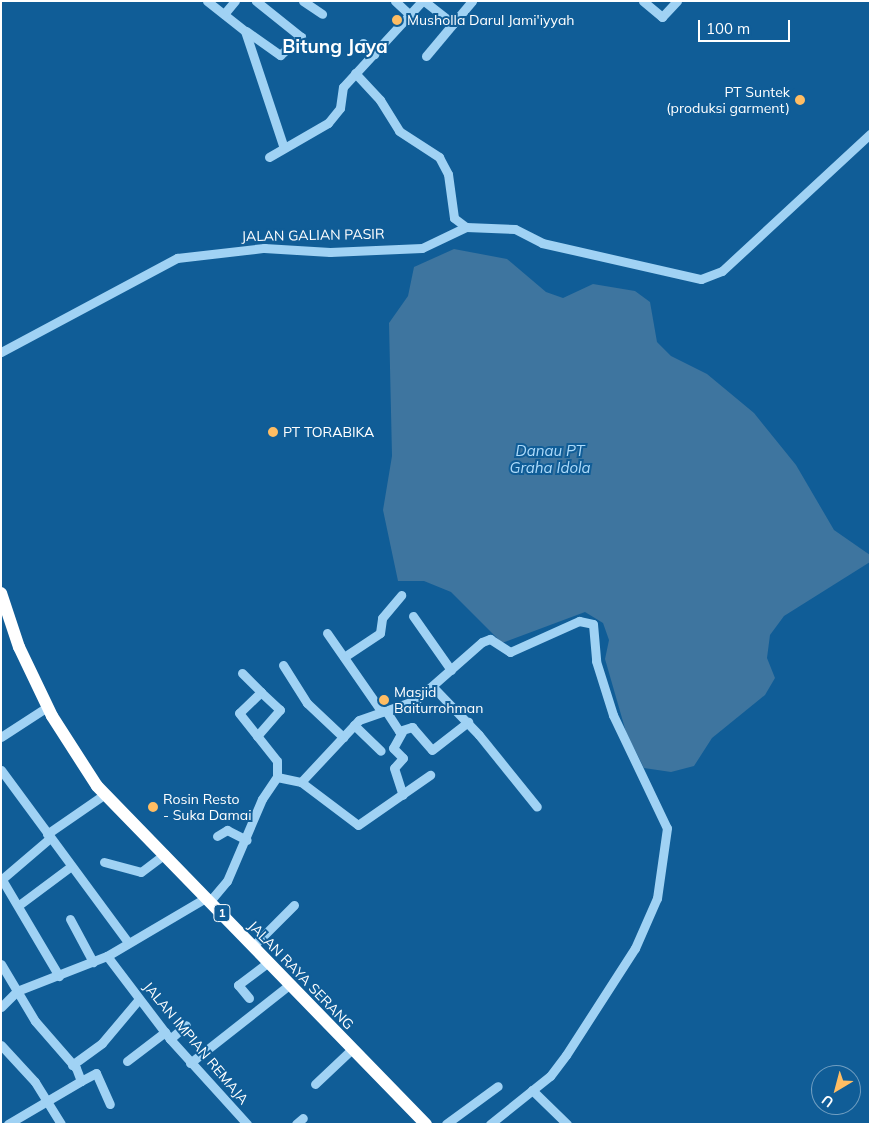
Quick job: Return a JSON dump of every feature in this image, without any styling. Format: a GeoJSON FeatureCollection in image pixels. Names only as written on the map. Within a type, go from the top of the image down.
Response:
{"type":"FeatureCollection","features":[{"type":"Feature","properties":{"kind":"highway","name":"JALAN RAYA SERANG"},"geometry":{"type":"LineString","coordinates":[[1,593],[48,707],[82,767],[105,794],[209,899],[289,985],[426,1124]]}},
{"type":"Feature","properties":{"kind":"street"},"geometry":{"type":"LineString","coordinates":[[207,1],[245,31],[280,55],[302,37],[256,1]]}},
{"type":"Feature","properties":{"kind":"street"},"geometry":{"type":"LineString","coordinates":[[224,14],[235,1]]}},
{"type":"Feature","properties":{"kind":"street"},"geometry":{"type":"LineString","coordinates":[[303,1],[322,14]]}},
{"type":"Feature","properties":{"kind":"street"},"geometry":{"type":"LineString","coordinates":[[395,1],[411,16]]}},
{"type":"Feature","properties":{"kind":"street"},"geometry":{"type":"LineString","coordinates":[[269,157],[328,123],[340,108],[341,90],[423,1],[453,24]]}},
{"type":"Feature","properties":{"kind":"street"},"geometry":{"type":"LineString","coordinates":[[426,56],[472,1]]}},
{"type":"Feature","properties":{"kind":"street"},"geometry":{"type":"LineString","coordinates":[[643,1],[662,17],[677,1]]}},
{"type":"Feature","properties":{"kind":"street"},"geometry":{"type":"LineString","coordinates":[[245,31],[284,148]]}},
{"type":"Feature","properties":{"kind":"street"},"geometry":{"type":"LineString","coordinates":[[363,43],[374,54]]}},
{"type":"Feature","properties":{"kind":"street"},"geometry":{"type":"LineString","coordinates":[[355,74],[380,100],[399,131],[439,157],[448,174],[454,218],[466,227],[515,228],[542,243],[707,279],[722,271],[870,134]]}},
{"type":"Feature","properties":{"kind":"street","name":"JALAN GALIAN PASIR"},"geometry":{"type":"LineString","coordinates":[[1,352],[177,258],[264,248],[330,252],[422,248],[466,227]]}},
{"type":"Feature","properties":{"kind":"street"},"geometry":{"type":"LineString","coordinates":[[344,657],[380,633],[382,618],[401,595]]}},
{"type":"Feature","properties":{"kind":"street"},"geometry":{"type":"LineString","coordinates":[[413,616],[451,670]]}},
{"type":"Feature","properties":{"kind":"street"},"geometry":{"type":"LineString","coordinates":[[301,782],[354,724],[384,712],[433,687],[487,639],[510,652],[579,621],[592,624],[596,661],[613,716],[667,828],[657,898],[644,932],[566,1055],[532,1090],[490,1124]]}},
{"type":"Feature","properties":{"kind":"street"},"geometry":{"type":"LineString","coordinates":[[327,633],[384,712],[402,732]]}},
{"type":"Feature","properties":{"kind":"street"},"geometry":{"type":"LineString","coordinates":[[283,665],[307,703],[343,737]]}},
{"type":"Feature","properties":{"kind":"street"},"geometry":{"type":"LineString","coordinates":[[242,673],[280,710],[257,736]]}},
{"type":"Feature","properties":{"kind":"street"},"geometry":{"type":"LineString","coordinates":[[433,687],[468,722],[537,807]]}},
{"type":"Feature","properties":{"kind":"street"},"geometry":{"type":"LineString","coordinates":[[1,1007],[17,991],[106,956],[127,941],[209,899],[227,881],[247,840],[262,799],[277,777],[280,767],[239,713],[261,692]]}},
{"type":"Feature","properties":{"kind":"street"},"geometry":{"type":"LineString","coordinates":[[1,737],[48,707]]}},
{"type":"Feature","properties":{"kind":"street"},"geometry":{"type":"LineString","coordinates":[[403,794],[394,768],[403,758],[393,748],[402,732],[411,726],[432,750],[468,722]]}},
{"type":"Feature","properties":{"kind":"street"},"geometry":{"type":"LineString","coordinates":[[354,724],[381,751]]}},
{"type":"Feature","properties":{"kind":"street"},"geometry":{"type":"LineString","coordinates":[[1,770],[70,867],[127,941]]}},
{"type":"Feature","properties":{"kind":"street"},"geometry":{"type":"LineString","coordinates":[[277,777],[301,782],[358,825],[430,775]]}},
{"type":"Feature","properties":{"kind":"street"},"geometry":{"type":"LineString","coordinates":[[59,976],[20,916],[19,905],[2,878],[48,836],[105,794]]}},
{"type":"Feature","properties":{"kind":"street"},"geometry":{"type":"LineString","coordinates":[[217,836],[227,830],[247,840]]}},
{"type":"Feature","properties":{"kind":"street"},"geometry":{"type":"LineString","coordinates":[[104,862],[141,872],[165,854]]}},
{"type":"Feature","properties":{"kind":"street"},"geometry":{"type":"LineString","coordinates":[[19,905],[70,867]]}},
{"type":"Feature","properties":{"kind":"street"},"geometry":{"type":"LineString","coordinates":[[252,946],[294,905]]}},
{"type":"Feature","properties":{"kind":"street"},"geometry":{"type":"LineString","coordinates":[[70,919],[93,962]]}},
{"type":"Feature","properties":{"kind":"street","name":"JALAN IMPIAN REMAJA"},"geometry":{"type":"LineString","coordinates":[[106,956],[190,1063],[247,1124]]}},
{"type":"Feature","properties":{"kind":"street"},"geometry":{"type":"LineString","coordinates":[[249,998],[238,985],[268,962]]}},
{"type":"Feature","properties":{"kind":"street"},"geometry":{"type":"LineString","coordinates":[[1,964],[47,1038],[72,1065],[81,1081]]}},
{"type":"Feature","properties":{"kind":"street"},"geometry":{"type":"LineString","coordinates":[[190,1063],[289,985]]}},
{"type":"Feature","properties":{"kind":"street"},"geometry":{"type":"LineString","coordinates":[[72,1065],[102,1043],[139,999]]}},
{"type":"Feature","properties":{"kind":"street"},"geometry":{"type":"LineString","coordinates":[[127,1060],[186,1025]]}},
{"type":"Feature","properties":{"kind":"street"},"geometry":{"type":"LineString","coordinates":[[1,1045],[49,1101],[61,1124]]}},
{"type":"Feature","properties":{"kind":"street"},"geometry":{"type":"LineString","coordinates":[[315,1084],[352,1049]]}},
{"type":"Feature","properties":{"kind":"street"},"geometry":{"type":"LineString","coordinates":[[8,1124],[96,1073],[110,1104]]}},
{"type":"Feature","properties":{"kind":"street"},"geometry":{"type":"LineString","coordinates":[[446,1124],[498,1086]]}},
{"type":"Feature","properties":{"kind":"street"},"geometry":{"type":"LineString","coordinates":[[532,1090],[567,1124]]}},
{"type":"Feature","properties":{"kind":"water","name":"Danau PT Graha Idola"},"geometry":{"type":"Polygon","coordinates":[[[454,249],[507,259],[546,292],[563,298],[593,284],[635,291],[650,302],[657,342],[671,356],[707,374],[754,413],[796,465],[834,530],[870,555],[870,562],[784,616],[770,635],[767,658],[775,678],[765,695],[712,738],[694,766],[671,772],[644,768],[626,732],[605,659],[609,640],[603,623],[585,612],[502,643],[451,592],[424,581],[398,581],[383,510],[392,456],[389,323],[408,296],[414,267],[454,249]]]}},
{"type":"Feature","properties":{"kind":"place","name":"Musholla Darul Jami'iyyah"},"geometry":{"type":"Point","coordinates":[397,20]}},
{"type":"Feature","properties":{"kind":"place","name":"PT Suntek (produksi garment)"},"geometry":{"type":"Point","coordinates":[800,100]}},
{"type":"Feature","properties":{"kind":"place","name":"PT TORABIKA"},"geometry":{"type":"Point","coordinates":[273,432]}},
{"type":"Feature","properties":{"kind":"place","name":"Masjid Baiturrohman"},"geometry":{"type":"Point","coordinates":[384,700]}},
{"type":"Feature","properties":{"kind":"place","name":"Rosin Resto - Suka Damai"},"geometry":{"type":"Point","coordinates":[153,807]}},
{"type":"Feature","properties":{"kind":"district","name":"Bitung Jaya"},"geometry":{"type":"Point","coordinates":[335,47]}}]}
